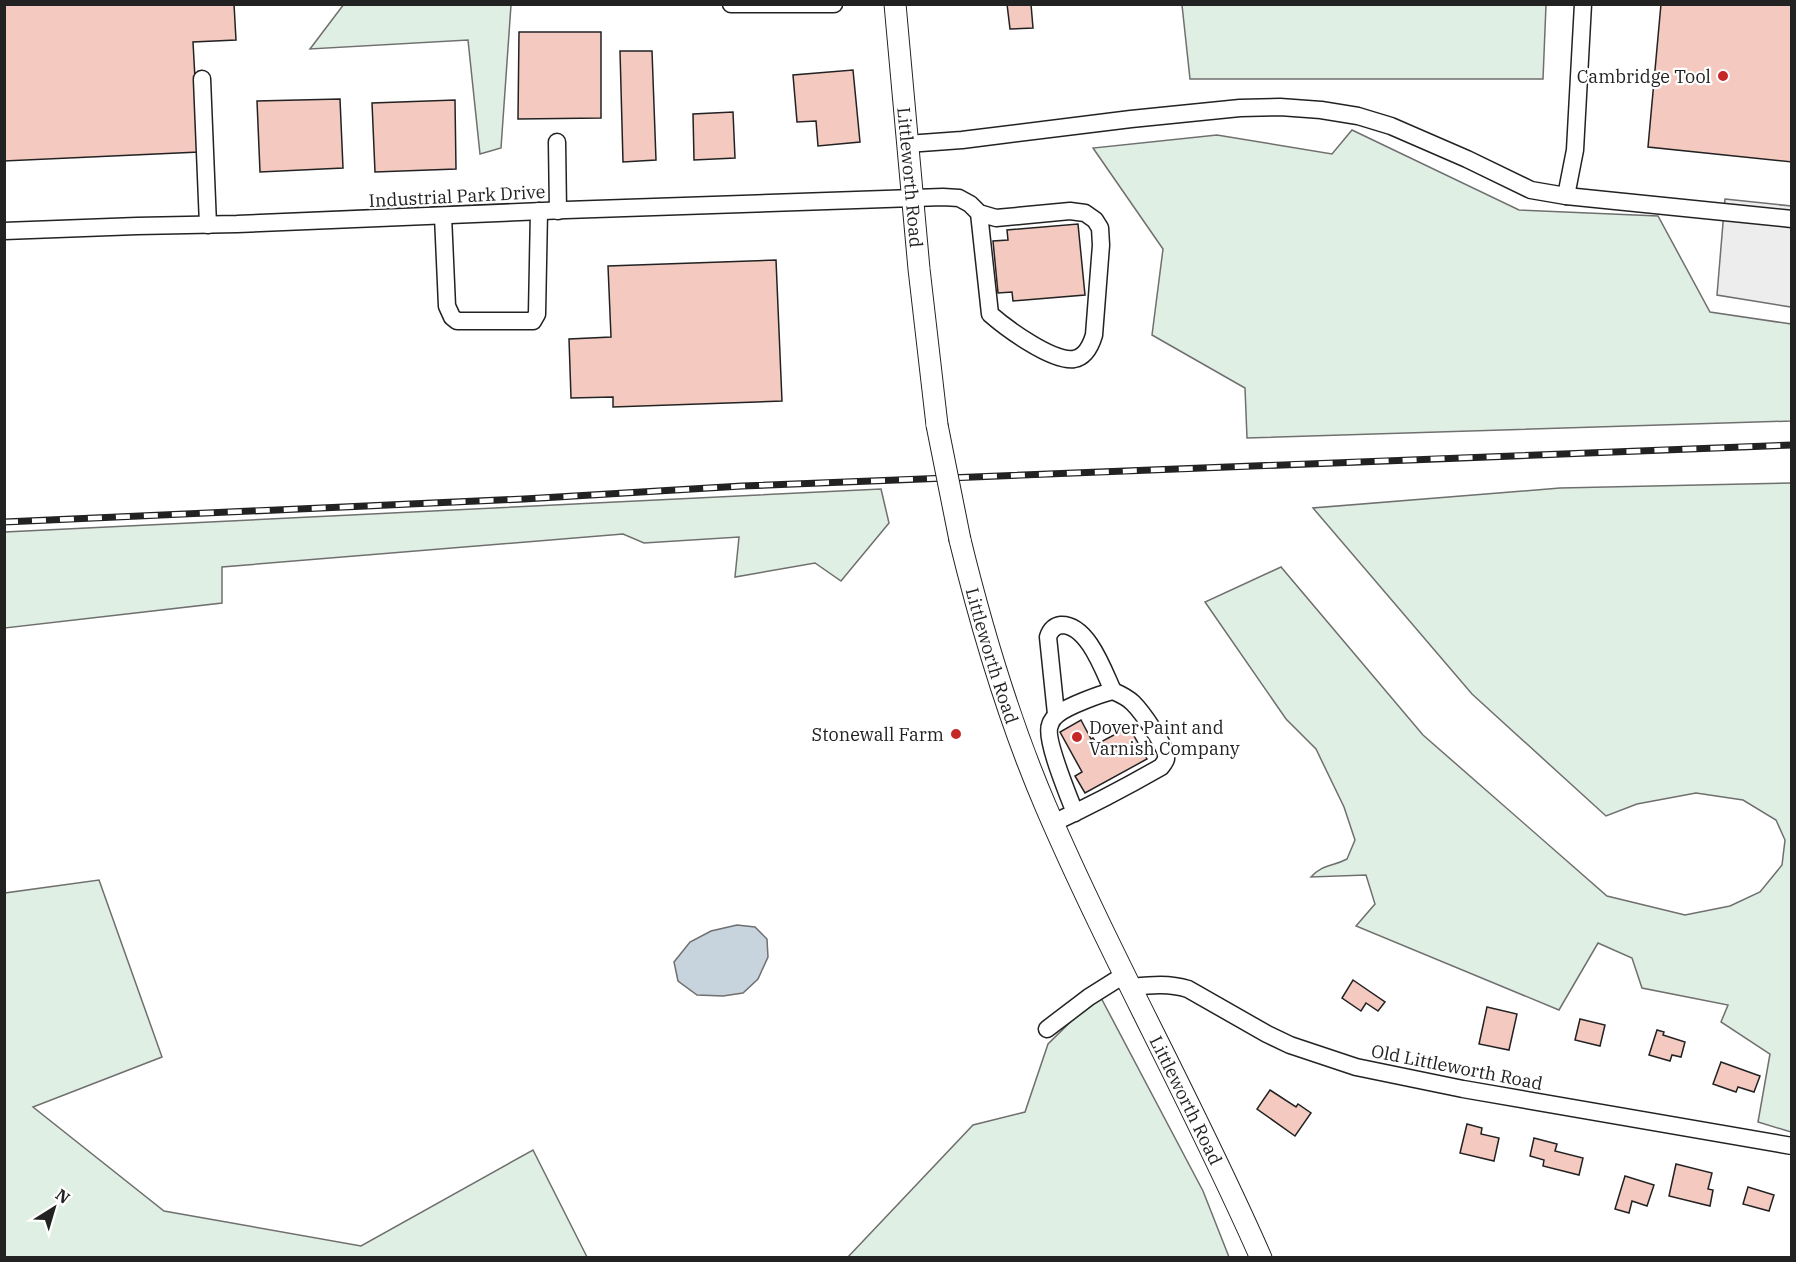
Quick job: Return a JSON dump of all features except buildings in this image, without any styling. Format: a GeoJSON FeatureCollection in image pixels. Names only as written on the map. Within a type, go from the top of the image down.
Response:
{"type":"FeatureCollection","features":[{"type":"Feature","properties":{"kind":"main road","name":"Littleworth Road"},"geometry":{"type":"LineString","coordinates":[[895,4],[912,198],[937,425],[960,540],[977,608],[1006,701],[1053,823],[1261,1257]]}},
{"type":"Feature","properties":{"kind":"street"},"geometry":{"type":"LineString","coordinates":[[730,4],[834,4]]}},
{"type":"Feature","properties":{"kind":"street"},"geometry":{"type":"LineString","coordinates":[[1566,196],[1575,150],[1584,4]]}},
{"type":"Feature","properties":{"kind":"street"},"geometry":{"type":"LineString","coordinates":[[202,80],[208,225]]}},
{"type":"Feature","properties":{"kind":"street"},"geometry":{"type":"LineString","coordinates":[[907,144],[962,140],[1240,108],[1311,109],[1358,116],[1390,126],[1531,190],[1566,196],[1791,219]]}},
{"type":"Feature","properties":{"kind":"street"},"geometry":{"type":"LineString","coordinates":[[557,142],[558,211]]}},
{"type":"Feature","properties":{"kind":"street","name":"Industrial Park Drive"},"geometry":{"type":"LineString","coordinates":[[4,231],[912,198],[959,198],[979,213]]}},
{"type":"Feature","properties":{"kind":"street"},"geometry":{"type":"LineString","coordinates":[[1071,211],[1084,213],[1095,220],[1100,228],[1101,255],[1094,335],[1090,347],[1082,356],[1073,359],[1057,356],[1032,344],[990,314],[979,213],[996,218],[1071,211]]}},
{"type":"Feature","properties":{"kind":"street"},"geometry":{"type":"LineString","coordinates":[[443,216],[447,306],[452,317],[457,321],[533,321],[537,314],[539,212]]}},
{"type":"Feature","properties":{"kind":"street"},"geometry":{"type":"LineString","coordinates":[[1053,823],[1075,813],[1105,799],[1166,762],[1163,746],[1143,714],[1133,702],[1113,691],[1093,648],[1083,636],[1064,625],[1057,626],[1050,631],[1048,637],[1056,714],[1048,732],[1075,813]]}},
{"type":"Feature","properties":{"kind":"street"},"geometry":{"type":"LineString","coordinates":[[1056,714],[1113,691]]}},
{"type":"Feature","properties":{"kind":"street"},"geometry":{"type":"LineString","coordinates":[[1047,1029],[1089,997],[1127,981]]}},
{"type":"Feature","properties":{"kind":"street","name":"Old Littleworth Road"},"geometry":{"type":"LineString","coordinates":[[1127,981],[1176,985],[1188,989],[1290,1045],[1356,1067],[1463,1089],[1791,1146]]}},
{"type":"Feature","properties":{"kind":"green space"},"geometry":{"type":"Polygon","coordinates":[[[344,4],[511,5],[501,148],[480,154],[468,40],[310,49],[344,4]]]}},
{"type":"Feature","properties":{"kind":"green space"},"geometry":{"type":"Polygon","coordinates":[[[1182,5],[1546,5],[1543,79],[1190,79],[1182,5]]]}},
{"type":"Feature","properties":{"kind":"green space"},"geometry":{"type":"Polygon","coordinates":[[[1352,130],[1519,210],[1658,216],[1710,312],[1791,324],[1791,421],[1247,438],[1245,388],[1152,335],[1163,249],[1093,148],[1217,135],[1332,154],[1352,130]]]}},
{"type":"Feature","properties":{"kind":"green space"},"geometry":{"type":"Polygon","coordinates":[[[1792,483],[1791,1132],[1758,1122],[1770,1054],[1721,1022],[1728,1005],[1642,988],[1632,958],[1598,943],[1559,1010],[1356,926],[1375,904],[1366,875],[1311,877],[1324,868],[1347,859],[1355,840],[1344,807],[1316,749],[1286,719],[1205,602],[1281,567],[1423,735],[1607,896],[1685,915],[1730,906],[1760,892],[1782,865],[1785,840],[1776,820],[1743,800],[1696,793],[1637,804],[1606,816],[1472,694],[1313,508],[1560,488],[1792,483]]]}},
{"type":"Feature","properties":{"kind":"green space"},"geometry":{"type":"Polygon","coordinates":[[[881,489],[889,523],[841,581],[815,563],[735,577],[739,537],[644,543],[623,534],[222,567],[222,603],[5,628],[5,532],[881,489]]]}},
{"type":"Feature","properties":{"kind":"green space"},"geometry":{"type":"Polygon","coordinates":[[[99,880],[162,1057],[33,1107],[164,1211],[361,1246],[533,1150],[587,1257],[5,1257],[5,893],[99,880]]]}},
{"type":"Feature","properties":{"kind":"green space"},"geometry":{"type":"Polygon","coordinates":[[[1099,994],[1203,1191],[1229,1257],[847,1258],[973,1125],[1025,1112],[1048,1044],[1099,994]]]}},
{"type":"Feature","properties":{"kind":"shaded area"},"geometry":{"type":"Polygon","coordinates":[[[1725,199],[1791,206],[1791,307],[1717,295],[1725,199]]]}},
{"type":"Feature","properties":{"kind":"shaded area"},"geometry":{"type":"Polygon","coordinates":[[[737,925],[755,927],[767,939],[768,957],[758,979],[743,993],[723,996],[697,995],[678,981],[674,962],[690,942],[711,931],[737,925]]]}},
{"type":"Feature","properties":{"kind":"railway"},"geometry":{"type":"LineString","coordinates":[[4,522],[524,499],[742,486],[1792,445]]}},
{"type":"Feature","properties":{"kind":"place","name":"Cambridge Tool"},"geometry":{"type":"Point","coordinates":[1723,76]}},
{"type":"Feature","properties":{"kind":"place","name":"Stonewall Farm"},"geometry":{"type":"Point","coordinates":[956,734]}},
{"type":"Feature","properties":{"kind":"place","name":"Dover Paint and Varnish Company"},"geometry":{"type":"Point","coordinates":[1077,737]}}]}
